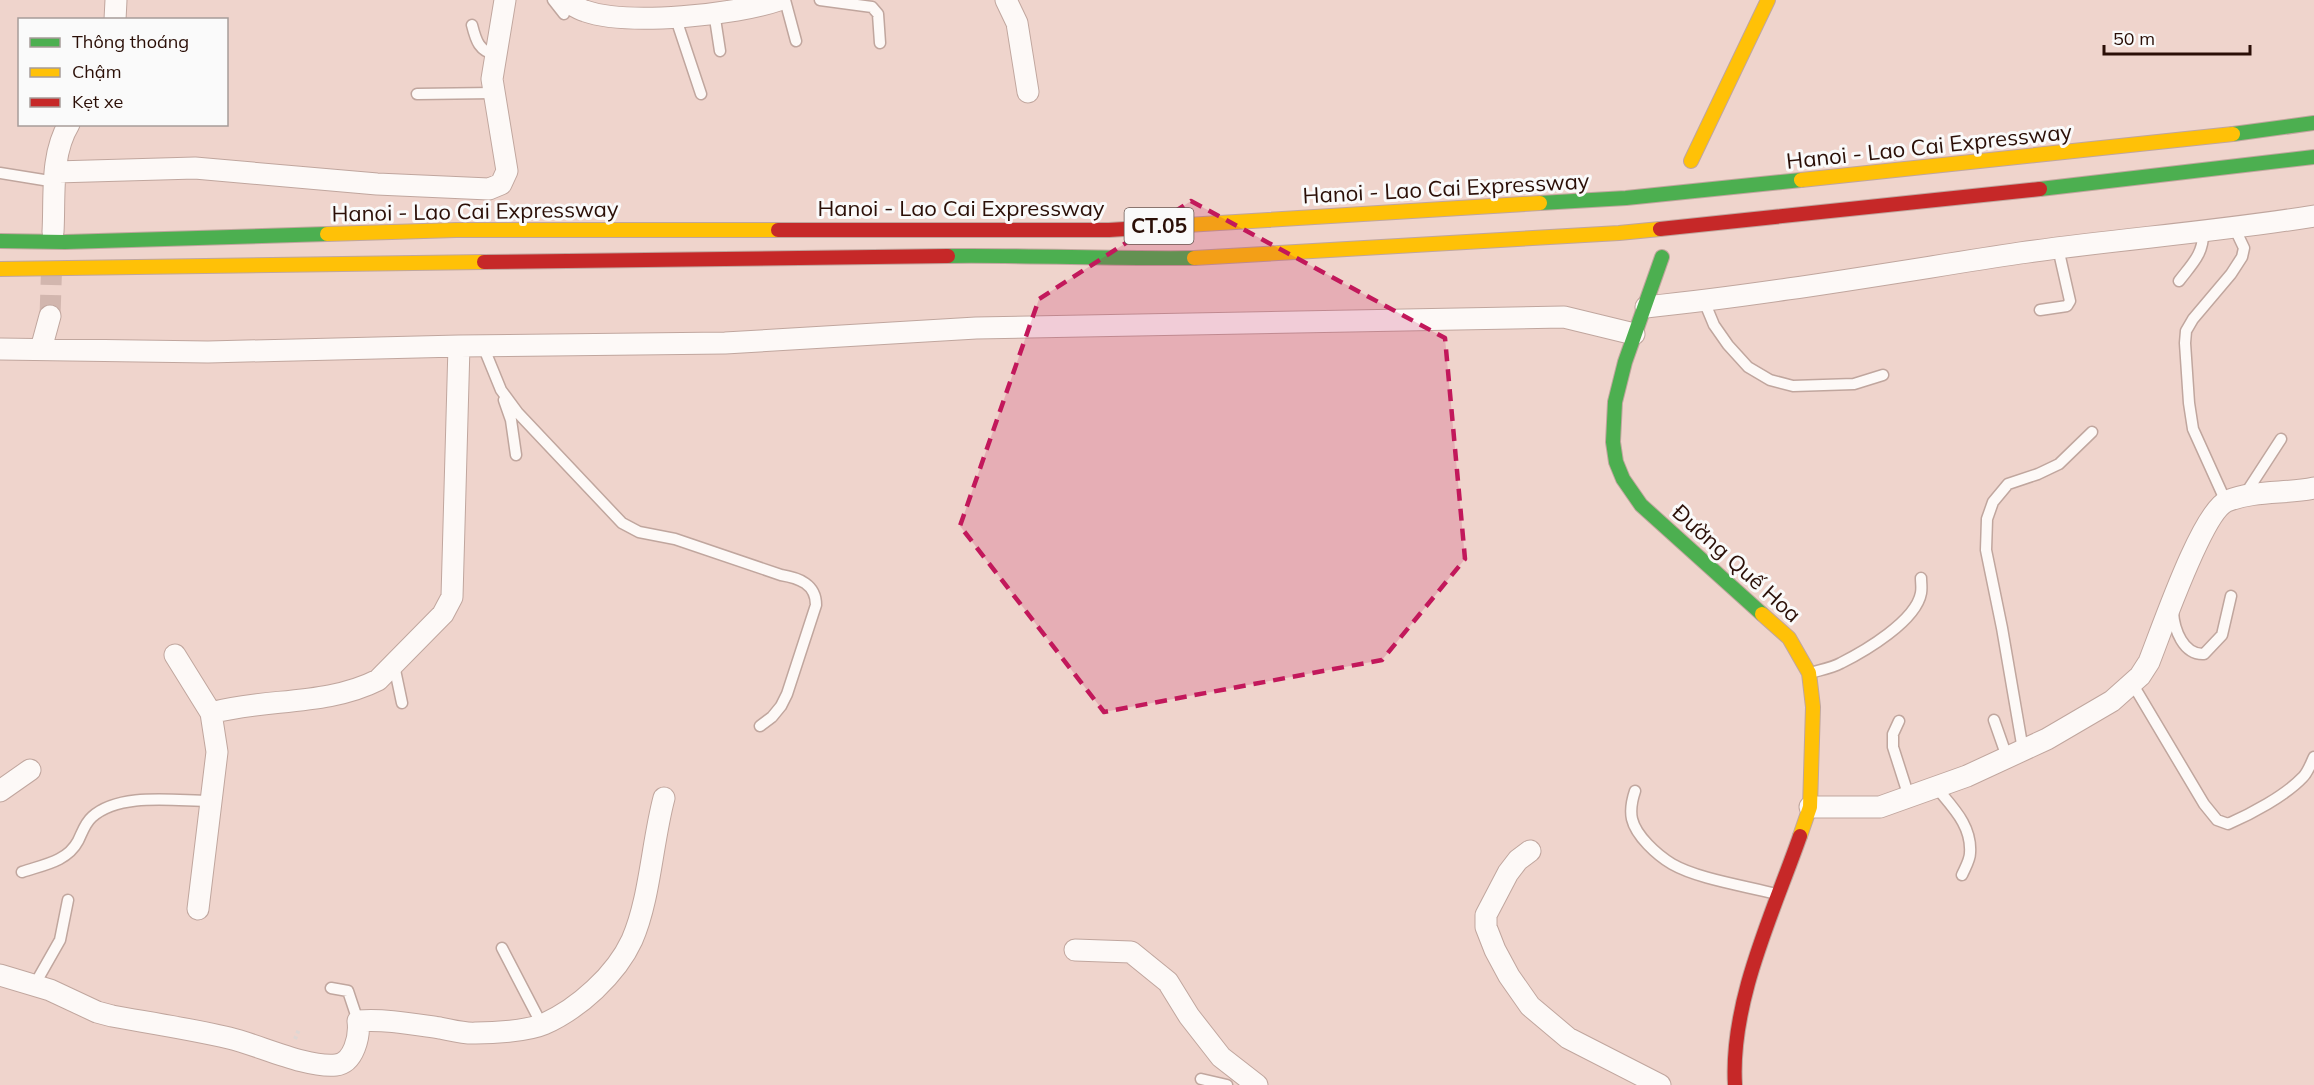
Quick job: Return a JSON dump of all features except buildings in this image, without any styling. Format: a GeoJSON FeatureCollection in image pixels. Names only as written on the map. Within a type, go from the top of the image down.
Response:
{"type":"FeatureCollection","features":[{"type":"Feature","properties":{"kind":"main road"},"geometry":{"type":"LineString","coordinates":[[1692,161],[1768,0]]}},
{"type":"Feature","properties":{"kind":"main road","name":"Hanoi - Lao Cai Expressway"},"geometry":{"type":"LineString","coordinates":[[0,241],[65,242],[456,230],[1109,230],[1626,198],[2169,142],[2314,123]]}},
{"type":"Feature","properties":{"kind":"main road","name":"CT.05"},"geometry":{"type":"LineString","coordinates":[[0,269],[995,255],[1102,259],[1217,258],[1619,233],[2124,180],[2314,157]]}},
{"type":"Feature","properties":{"kind":"main road","name":"Đường Quế Hoa"},"geometry":{"type":"LineString","coordinates":[[1662,257],[1646,307],[1634,334],[1616,396],[1612,435],[1616,463],[1626,485],[1641,505],[1789,638],[1809,673],[1813,707],[1810,807],[1751,974],[1740,1020],[1734,1068],[1735,1085]]}},
{"type":"Feature","properties":{"kind":"street"},"geometry":{"type":"LineString","coordinates":[[115,18],[116,0]]}},
{"type":"Feature","properties":{"kind":"street"},"geometry":{"type":"LineString","coordinates":[[56,177],[195,168],[377,184],[489,189],[501,184],[507,171],[492,80],[505,0]]}},
{"type":"Feature","properties":{"kind":"street"},"geometry":{"type":"LineString","coordinates":[[564,7],[628,19],[754,8],[779,0]]}},
{"type":"Feature","properties":{"kind":"street"},"geometry":{"type":"LineString","coordinates":[[1006,0],[1017,23],[1028,92]]}},
{"type":"Feature","properties":{"kind":"street"},"geometry":{"type":"LineString","coordinates":[[53,232],[57,151],[68,126]]}},
{"type":"Feature","properties":{"kind":"street"},"geometry":{"type":"LineString","coordinates":[[1646,307],[1704,301],[2058,248],[2235,229],[2314,216]]}},
{"type":"Feature","properties":{"kind":"street"},"geometry":{"type":"LineString","coordinates":[[41,349],[50,316]]}},
{"type":"Feature","properties":{"kind":"street"},"geometry":{"type":"LineString","coordinates":[[0,349],[208,352],[725,343],[976,328],[1564,317],[1584,320],[1634,334]]}},
{"type":"Feature","properties":{"kind":"street"},"geometry":{"type":"LineString","coordinates":[[211,713],[333,695],[366,686],[378,680],[443,614],[452,597],[459,346]]}},
{"type":"Feature","properties":{"kind":"street"},"geometry":{"type":"LineString","coordinates":[[1810,807],[1880,807],[1909,797],[2048,739],[2112,701],[2132,683],[2149,662],[2210,520],[2235,499],[2314,488]]}},
{"type":"Feature","properties":{"kind":"street"},"geometry":{"type":"LineString","coordinates":[[175,655],[211,713],[217,752],[198,909]]}},
{"type":"Feature","properties":{"kind":"street"},"geometry":{"type":"LineString","coordinates":[[0,791],[30,770]]}},
{"type":"Feature","properties":{"kind":"street"},"geometry":{"type":"LineString","coordinates":[[0,975],[35,984],[105,1014],[231,1038],[289,1057],[337,1065],[348,1060],[359,1033],[358,1021],[389,1021],[474,1034],[542,1025],[573,1007],[598,985],[616,965],[631,941],[643,902],[655,832],[664,798]]}},
{"type":"Feature","properties":{"kind":"street"},"geometry":{"type":"LineString","coordinates":[[1530,851],[1518,860],[1508,873],[1486,915],[1486,927],[1509,976],[1530,1006],[1568,1038],[1660,1085]]}},
{"type":"Feature","properties":{"kind":"street"},"geometry":{"type":"LineString","coordinates":[[1075,950],[1131,952],[1168,982],[1189,1016],[1221,1058],[1257,1085]]}},
{"type":"Feature","properties":{"kind":"lane"},"geometry":{"type":"LineString","coordinates":[[553,0],[564,7]]}},
{"type":"Feature","properties":{"kind":"lane"},"geometry":{"type":"LineString","coordinates":[[785,0],[796,41]]}},
{"type":"Feature","properties":{"kind":"lane"},"geometry":{"type":"LineString","coordinates":[[820,0],[872,7],[878,14],[880,43]]}},
{"type":"Feature","properties":{"kind":"lane"},"geometry":{"type":"LineString","coordinates":[[714,12],[720,51]]}},
{"type":"Feature","properties":{"kind":"lane"},"geometry":{"type":"LineString","coordinates":[[675,16],[700,94]]}},
{"type":"Feature","properties":{"kind":"lane"},"geometry":{"type":"LineString","coordinates":[[472,25],[478,45],[488,54],[496,55]]}},
{"type":"Feature","properties":{"kind":"lane"},"geometry":{"type":"LineString","coordinates":[[417,94],[494,93]]}},
{"type":"Feature","properties":{"kind":"lane"},"geometry":{"type":"LineString","coordinates":[[0,173],[56,177]]}},
{"type":"Feature","properties":{"kind":"lane"},"geometry":{"type":"LineString","coordinates":[[2235,229],[2244,248],[2242,257],[2186,331],[2189,403],[2193,429],[2235,499],[2281,439]]}},
{"type":"Feature","properties":{"kind":"lane"},"geometry":{"type":"LineString","coordinates":[[2179,281],[2201,252],[2203,232]]}},
{"type":"Feature","properties":{"kind":"lane"},"geometry":{"type":"LineString","coordinates":[[2040,310],[2067,306],[2070,301],[2058,248]]}},
{"type":"Feature","properties":{"kind":"lane"},"geometry":{"type":"LineString","coordinates":[[1704,301],[1714,325],[1728,345],[1748,366],[1770,380],[1793,386],[1854,384],[1883,375]]}},
{"type":"Feature","properties":{"kind":"lane"},"geometry":{"type":"LineString","coordinates":[[483,346],[511,420],[516,455]]}},
{"type":"Feature","properties":{"kind":"lane"},"geometry":{"type":"LineString","coordinates":[[501,390],[518,413],[622,523],[639,532],[675,539],[781,575],[797,578],[808,585],[816,598],[816,605],[793,680],[781,706],[760,726]]}},
{"type":"Feature","properties":{"kind":"lane"},"geometry":{"type":"LineString","coordinates":[[2015,754],[2002,628],[1986,550],[1987,519],[1993,502],[2008,484],[2059,464],[2092,432]]}},
{"type":"Feature","properties":{"kind":"lane"},"geometry":{"type":"LineString","coordinates":[[1809,673],[1839,664],[1886,635],[1902,622],[1917,603],[1921,593],[1921,579]]}},
{"type":"Feature","properties":{"kind":"lane"},"geometry":{"type":"LineString","coordinates":[[2173,603],[2176,630],[2186,646],[2200,655],[2207,652],[2222,635],[2231,597]]}},
{"type":"Feature","properties":{"kind":"lane"},"geometry":{"type":"LineString","coordinates":[[394,664],[402,703]]}},
{"type":"Feature","properties":{"kind":"lane"},"geometry":{"type":"LineString","coordinates":[[2132,683],[2204,804],[2217,820],[2228,824],[2246,817],[2305,776],[2314,757]]}},
{"type":"Feature","properties":{"kind":"lane"},"geometry":{"type":"LineString","coordinates":[[1994,720],[2015,754]]}},
{"type":"Feature","properties":{"kind":"lane"},"geometry":{"type":"LineString","coordinates":[[1899,722],[1893,734],[1893,747],[1909,797]]}},
{"type":"Feature","properties":{"kind":"lane"},"geometry":{"type":"LineString","coordinates":[[1936,787],[1962,819],[1968,836],[1970,854],[1962,875]]}},
{"type":"Feature","properties":{"kind":"lane"},"geometry":{"type":"LineString","coordinates":[[1635,792],[1631,802],[1632,820],[1643,838],[1672,864],[1690,872],[1780,895]]}},
{"type":"Feature","properties":{"kind":"lane"},"geometry":{"type":"LineString","coordinates":[[22,872],[63,858],[77,843],[83,828],[92,817],[104,809],[128,800],[210,801]]}},
{"type":"Feature","properties":{"kind":"lane"},"geometry":{"type":"LineString","coordinates":[[35,984],[60,940],[68,900]]}},
{"type":"Feature","properties":{"kind":"lane"},"geometry":{"type":"LineString","coordinates":[[502,948],[542,1025]]}},
{"type":"Feature","properties":{"kind":"lane"},"geometry":{"type":"LineString","coordinates":[[331,988],[348,991],[358,1021]]}},
{"type":"Feature","properties":{"kind":"lane"},"geometry":{"type":"LineString","coordinates":[[1201,1079],[1227,1085]]}},
{"type":"Feature","properties":{"kind":"highlighted area"},"geometry":{"type":"Polygon","coordinates":[[[1191,201],[1445,338],[1465,559],[1382,660],[1104,712],[960,526],[1039,299],[1191,201]]]}},
{"type":"Feature","properties":{"kind":"tunnel"},"geometry":{"type":"LineString","coordinates":[[50,316],[52,256]]}},
{"type":"Feature","properties":{"kind":"traffic: fast"},"geometry":{"type":"LineString","coordinates":[[2233,134],[2314,123]]}},
{"type":"Feature","properties":{"kind":"traffic: fast"},"geometry":{"type":"LineString","coordinates":[[2040,189],[2314,157]]}},
{"type":"Feature","properties":{"kind":"traffic: fast"},"geometry":{"type":"LineString","coordinates":[[1540,203],[1626,198],[1801,180]]}},
{"type":"Feature","properties":{"kind":"traffic: fast"},"geometry":{"type":"LineString","coordinates":[[0,241],[65,242],[327,234]]}},
{"type":"Feature","properties":{"kind":"traffic: fast"},"geometry":{"type":"LineString","coordinates":[[948,256],[1194,258]]}},
{"type":"Feature","properties":{"kind":"traffic: fast"},"geometry":{"type":"LineString","coordinates":[[1662,257],[1625,362],[1615,402],[1613,442],[1616,462],[1623,479],[1641,505],[1762,614]]}},
{"type":"Feature","properties":{"kind":"traffic: slow"},"geometry":{"type":"LineString","coordinates":[[1691,161],[1768,0]]}},
{"type":"Feature","properties":{"kind":"traffic: slow"},"geometry":{"type":"LineString","coordinates":[[1801,180],[2233,134]]}},
{"type":"Feature","properties":{"kind":"traffic: slow"},"geometry":{"type":"LineString","coordinates":[[1187,225],[1540,203]]}},
{"type":"Feature","properties":{"kind":"traffic: slow"},"geometry":{"type":"LineString","coordinates":[[1194,258],[1660,229]]}},
{"type":"Feature","properties":{"kind":"traffic: slow"},"geometry":{"type":"LineString","coordinates":[[327,234],[456,230],[778,230]]}},
{"type":"Feature","properties":{"kind":"traffic: slow"},"geometry":{"type":"LineString","coordinates":[[0,269],[484,262]]}},
{"type":"Feature","properties":{"kind":"traffic: slow"},"geometry":{"type":"LineString","coordinates":[[1762,614],[1789,638],[1809,673],[1813,707],[1810,807],[1800,836]]}},
{"type":"Feature","properties":{"kind":"traffic: jam"},"geometry":{"type":"LineString","coordinates":[[1660,229],[2040,189]]}},
{"type":"Feature","properties":{"kind":"traffic: jam"},"geometry":{"type":"LineString","coordinates":[[778,230],[1109,230],[1187,225]]}},
{"type":"Feature","properties":{"kind":"traffic: jam"},"geometry":{"type":"LineString","coordinates":[[484,262],[948,256]]}},
{"type":"Feature","properties":{"kind":"traffic: jam"},"geometry":{"type":"LineString","coordinates":[[1735,1085],[1735,1054],[1746,990],[1766,927],[1800,836]]}}]}
